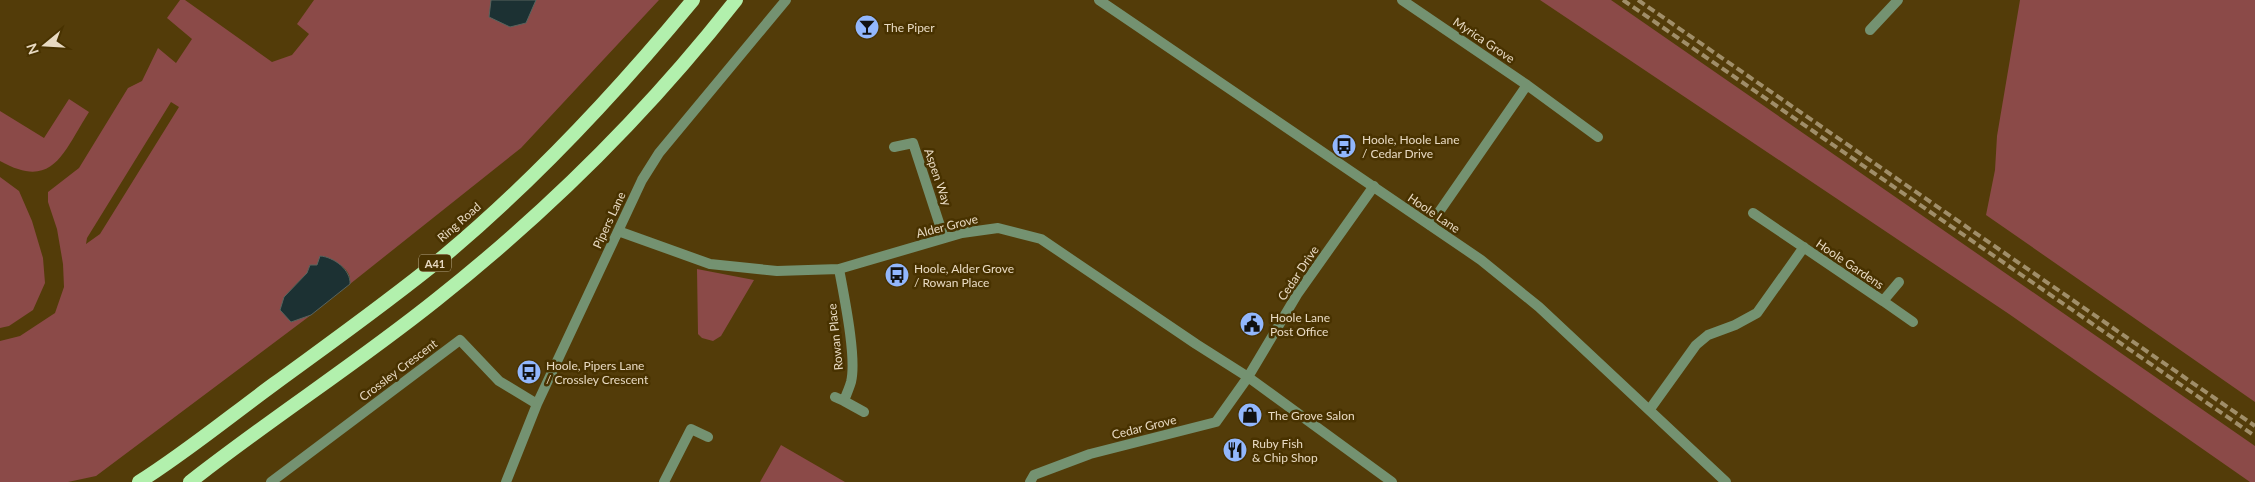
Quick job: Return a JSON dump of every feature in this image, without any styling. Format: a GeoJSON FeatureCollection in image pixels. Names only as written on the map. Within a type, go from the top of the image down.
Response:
{"type":"FeatureCollection","features":[{"type":"Feature","properties":{"kind":"highway","name":"Ring Road"},"geometry":{"type":"LineString","coordinates":[[139,482],[351,328],[442,257],[504,202],[589,120],[647,56],[693,0]]}},
{"type":"Feature","properties":{"kind":"highway","name":"A41"},"geometry":{"type":"LineString","coordinates":[[190,482],[434,301],[497,250],[556,196],[647,106],[736,0]]}},
{"type":"Feature","properties":{"kind":"street","name":"Pipers Lane"},"geometry":{"type":"LineString","coordinates":[[506,482],[537,404],[642,180],[659,153],[786,0]]}},
{"type":"Feature","properties":{"kind":"street","name":"Hoole Lane"},"geometry":{"type":"LineString","coordinates":[[1099,0],[1481,260],[1539,307],[1650,408],[1726,482]]}},
{"type":"Feature","properties":{"kind":"street","name":"Myrica Grove"},"geometry":{"type":"LineString","coordinates":[[1402,0],[1598,136]]}},
{"type":"Feature","properties":{"kind":"street"},"geometry":{"type":"LineString","coordinates":[[1870,30],[1898,0]]}},
{"type":"Feature","properties":{"kind":"street"},"geometry":{"type":"LineString","coordinates":[[1430,225],[1527,85]]}},
{"type":"Feature","properties":{"kind":"street","name":"Aspen Way"},"geometry":{"type":"LineString","coordinates":[[894,147],[913,143],[944,238]]}},
{"type":"Feature","properties":{"kind":"street","name":"Cedar Drive"},"geometry":{"type":"LineString","coordinates":[[1248,377],[1298,293],[1374,186]]}},
{"type":"Feature","properties":{"kind":"street","name":"Hoole Gardens"},"geometry":{"type":"LineString","coordinates":[[1753,213],[1913,322]]}},
{"type":"Feature","properties":{"kind":"street","name":"Alder Grove"},"geometry":{"type":"LineString","coordinates":[[618,231],[710,264],[777,270],[839,269],[962,233],[998,228],[1041,239],[1248,377],[1392,482]]}},
{"type":"Feature","properties":{"kind":"street","name":"Hoole Gardens"},"geometry":{"type":"LineString","coordinates":[[1650,408],[1696,345],[1708,335],[1736,325],[1757,313],[1804,247]]}},
{"type":"Feature","properties":{"kind":"street","name":"Rowan Place"},"geometry":{"type":"LineString","coordinates":[[839,269],[849,329],[852,370],[851,382],[839,399],[864,412]]}},
{"type":"Feature","properties":{"kind":"street","name":"Hoole Gardens"},"geometry":{"type":"LineString","coordinates":[[1883,301],[1899,282]]}},
{"type":"Feature","properties":{"kind":"street","name":"Crossley Crescent"},"geometry":{"type":"LineString","coordinates":[[271,482],[460,340],[499,381],[537,404]]}},
{"type":"Feature","properties":{"kind":"street","name":"Cedar Grove"},"geometry":{"type":"LineString","coordinates":[[1030,482],[1034,475],[1090,454],[1216,422],[1248,377]]}},
{"type":"Feature","properties":{"kind":"street"},"geometry":{"type":"LineString","coordinates":[[664,482],[691,429],[708,436]]}},
{"type":"Feature","properties":{"kind":"shaded area"},"geometry":{"type":"Polygon","coordinates":[[[180,0],[185,0],[272,62],[292,55],[309,34],[297,24],[314,0],[659,0],[521,148],[350,284],[347,271],[327,257],[317,265],[310,265],[307,273],[284,297],[291,322],[311,315],[96,476],[68,482],[0,482],[0,341],[20,336],[55,313],[64,287],[63,264],[57,229],[48,202],[48,192],[79,168],[128,88],[142,81],[158,48],[176,63],[192,39],[167,18],[180,0]],[[171,102],[87,238],[86,244],[100,234],[179,107],[171,102]]]}},
{"type":"Feature","properties":{"kind":"shaded area"},"geometry":{"type":"Polygon","coordinates":[[[1540,0],[1611,0],[2255,446],[2255,482],[2250,482],[2009,314],[1540,0]]]}},
{"type":"Feature","properties":{"kind":"shaded area"},"geometry":{"type":"Polygon","coordinates":[[[2020,0],[2255,0],[2255,402],[1986,215],[1995,170],[1997,136],[2020,0]]]}},
{"type":"Feature","properties":{"kind":"shaded area"},"geometry":{"type":"Polygon","coordinates":[[[69,99],[89,112],[64,153],[55,163],[45,169],[33,172],[18,169],[0,161],[0,111],[44,138],[69,99]]]}},
{"type":"Feature","properties":{"kind":"shaded area"},"geometry":{"type":"Polygon","coordinates":[[[0,177],[19,191],[32,221],[43,258],[45,283],[33,310],[9,326],[0,328],[0,177]]]}},
{"type":"Feature","properties":{"kind":"shaded area"},"geometry":{"type":"Polygon","coordinates":[[[697,269],[754,280],[721,336],[713,341],[702,338],[698,334],[697,269]]]}},
{"type":"Feature","properties":{"kind":"shaded area"},"geometry":{"type":"Polygon","coordinates":[[[781,445],[845,482],[760,482],[781,445]]]}},
{"type":"Feature","properties":{"kind":"water"},"geometry":{"type":"Polygon","coordinates":[[[491,0],[536,0],[526,23],[510,27],[489,17],[491,0]]]}},
{"type":"Feature","properties":{"kind":"water"},"geometry":{"type":"Polygon","coordinates":[[[320,256],[331,259],[341,265],[348,274],[350,284],[311,315],[291,322],[280,310],[284,297],[307,273],[310,265],[317,265],[320,256]]]}},
{"type":"Feature","properties":{"kind":"railway"},"geometry":{"type":"LineString","coordinates":[[1623,0],[2255,436]]}},
{"type":"Feature","properties":{"kind":"railway"},"geometry":{"type":"LineString","coordinates":[[1638,0],[2255,426]]}},
{"type":"Feature","properties":{"kind":"place","name":"The Piper"},"geometry":{"type":"Point","coordinates":[867,27]}},
{"type":"Feature","properties":{"kind":"place","name":"Hoole, Hoole Lane / Cedar Drive"},"geometry":{"type":"Point","coordinates":[1344,146]}},
{"type":"Feature","properties":{"kind":"place","name":"Hoole, Alder Grove / Rowan Place"},"geometry":{"type":"Point","coordinates":[897,275]}},
{"type":"Feature","properties":{"kind":"place","name":"Hoole Lane Post Office"},"geometry":{"type":"Point","coordinates":[1252,324]}},
{"type":"Feature","properties":{"kind":"place","name":"Hoole, Pipers Lane / Crossley Crescent"},"geometry":{"type":"Point","coordinates":[529,372]}},
{"type":"Feature","properties":{"kind":"place","name":"The Grove Salon"},"geometry":{"type":"Point","coordinates":[1250,415]}},
{"type":"Feature","properties":{"kind":"place","name":"Ruby Fish & Chip Shop"},"geometry":{"type":"Point","coordinates":[1235,450]}}]}
